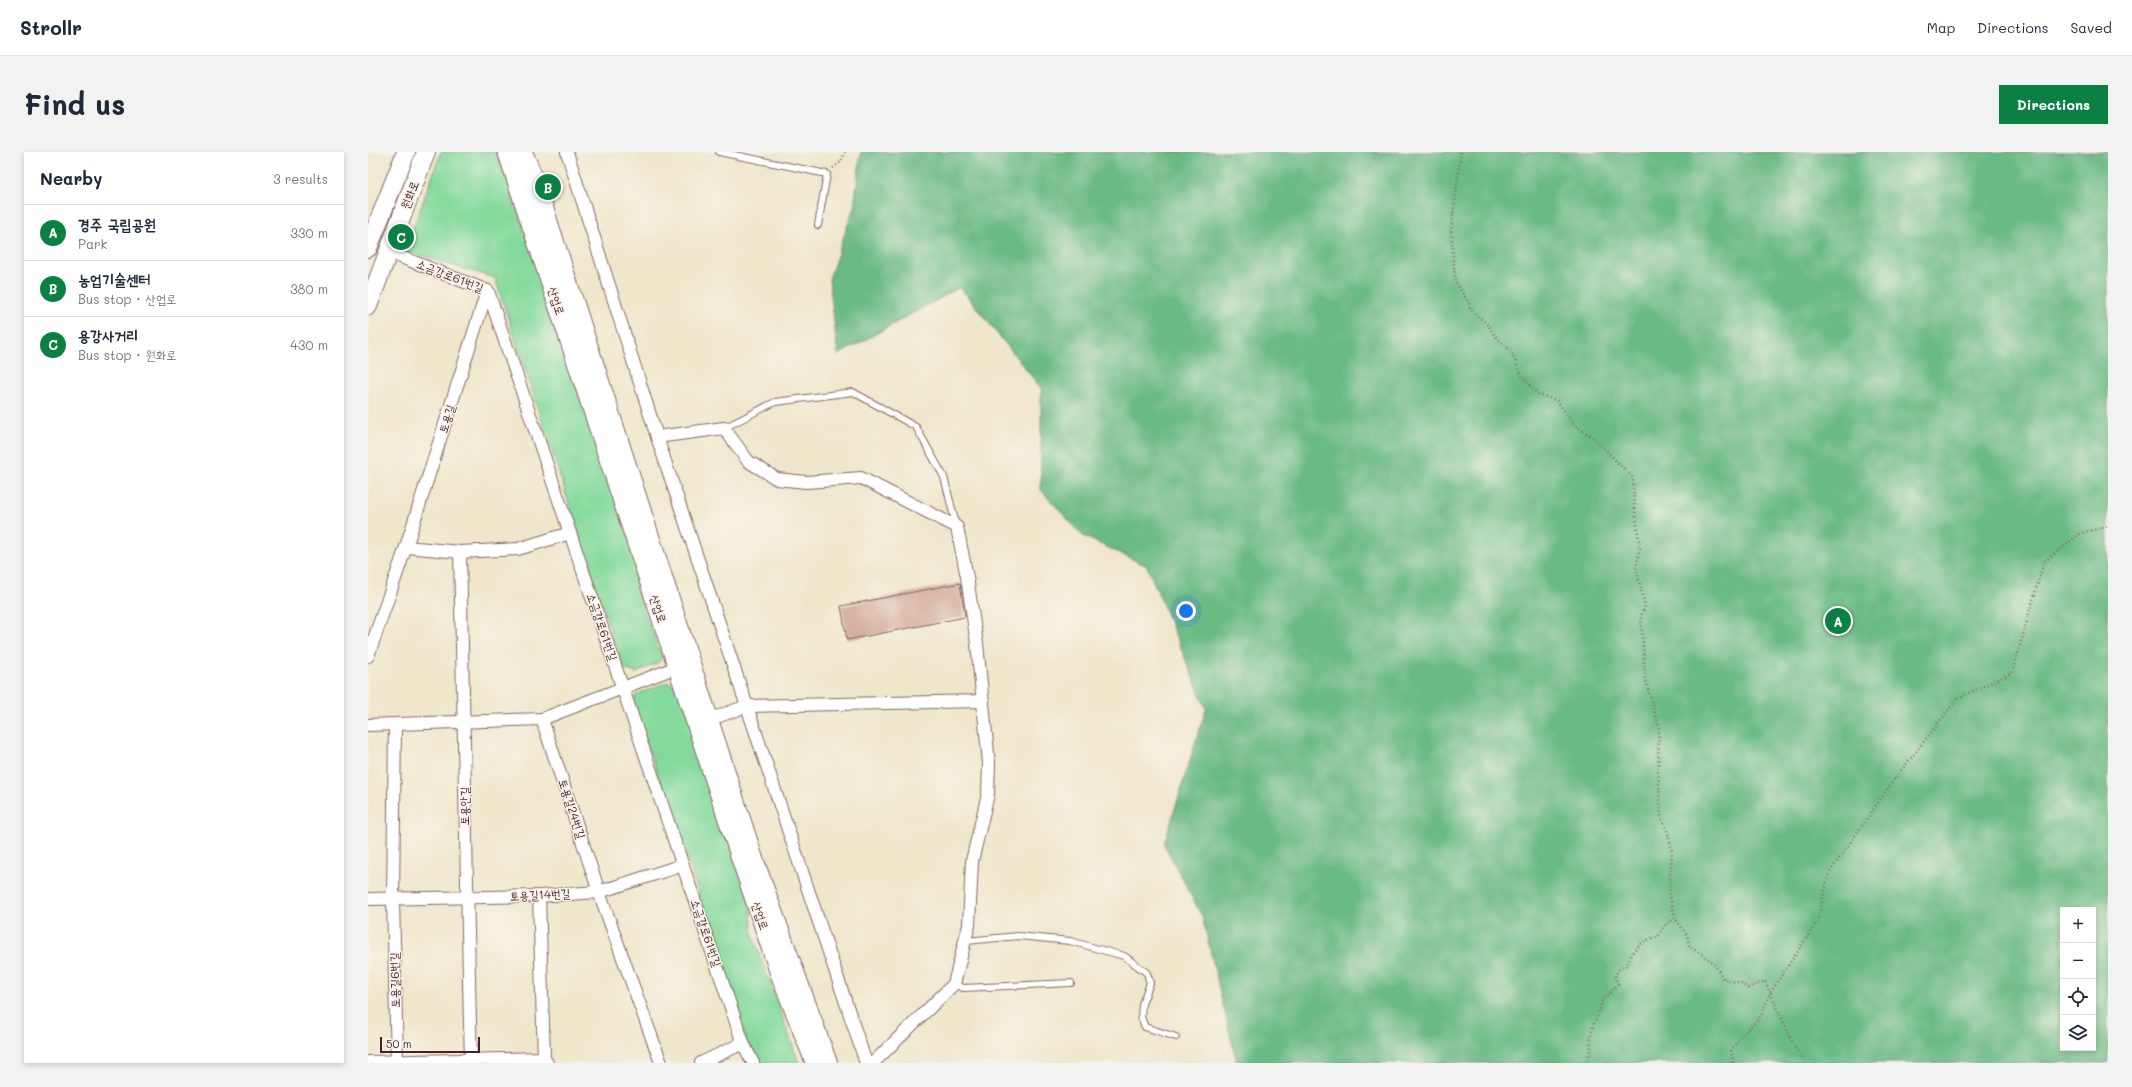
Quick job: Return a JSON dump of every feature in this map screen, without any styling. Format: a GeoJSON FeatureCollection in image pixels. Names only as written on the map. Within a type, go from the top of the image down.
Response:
{"type":"FeatureCollection","features":[{"type":"Feature","properties":{"kind":"street","name":"원화로"},"geometry":{"type":"LineString","coordinates":[[368,248],[406,152]]}},
{"type":"Feature","properties":{"kind":"street","name":"원화로"},"geometry":{"type":"LineString","coordinates":[[368,306],[426,152]]}},
{"type":"Feature","properties":{"kind":"street","name":"산업로"},"geometry":{"type":"LineString","coordinates":[[507,152],[780,975],[815,1063]]}},
{"type":"Feature","properties":{"kind":"street","name":"산업로"},"geometry":{"type":"LineString","coordinates":[[523,152],[536,183],[754,859],[828,1063]]}},
{"type":"Feature","properties":{"kind":"street"},"geometry":{"type":"LineString","coordinates":[[531,152],[536,183]]}},
{"type":"Feature","properties":{"kind":"street"},"geometry":{"type":"LineString","coordinates":[[567,152],[657,437],[866,1063]]}},
{"type":"Feature","properties":{"kind":"street","name":"소금강로61번길"},"geometry":{"type":"LineString","coordinates":[[388,252],[487,290],[743,1043],[753,1063]]}},
{"type":"Feature","properties":{"kind":"street","name":"토용길"},"geometry":{"type":"LineString","coordinates":[[368,656],[406,547],[487,290]]}},
{"type":"Feature","properties":{"kind":"street"},"geometry":{"type":"LineString","coordinates":[[657,437],[724,428],[748,461],[777,479],[806,482],[861,478],[957,527],[974,622],[989,763],[988,794],[972,861],[969,925],[954,984],[873,1063]]}},
{"type":"Feature","properties":{"kind":"street"},"geometry":{"type":"LineString","coordinates":[[406,547],[460,552],[518,549],[570,533]]}},
{"type":"Feature","properties":{"kind":"street","name":"토용안길"},"geometry":{"type":"LineString","coordinates":[[460,552],[465,722],[466,898],[471,1060]]}},
{"type":"Feature","properties":{"kind":"street"},"geometry":{"type":"LineString","coordinates":[[368,725],[542,719],[677,668]]}},
{"type":"Feature","properties":{"kind":"street"},"geometry":{"type":"LineString","coordinates":[[708,720],[747,706],[983,702]]}},
{"type":"Feature","properties":{"kind":"street","name":"토용길24번길"},"geometry":{"type":"LineString","coordinates":[[542,719],[599,892],[661,1063]]}},
{"type":"Feature","properties":{"kind":"street"},"geometry":{"type":"LineString","coordinates":[[393,898],[395,725]]}},
{"type":"Feature","properties":{"kind":"street","name":"토용길14번길"},"geometry":{"type":"LineString","coordinates":[[368,899],[538,896],[599,892],[683,865]]}},
{"type":"Feature","properties":{"kind":"street"},"geometry":{"type":"LineString","coordinates":[[368,1062],[471,1060],[545,1061],[538,896]]}},
{"type":"Feature","properties":{"kind":"street","name":"토용길6번길"},"geometry":{"type":"LineString","coordinates":[[393,898],[397,1062]]}},
{"type":"Feature","properties":{"kind":"street"},"geometry":{"type":"LineString","coordinates":[[701,1063],[743,1043]]}},
{"type":"Feature","properties":{"kind":"lane"},"geometry":{"type":"LineString","coordinates":[[719,152],[827,174],[818,225]]}},
{"type":"Feature","properties":{"kind":"lane"},"geometry":{"type":"LineString","coordinates":[[724,428],[775,402],[853,392],[916,427],[944,477],[957,527]]}},
{"type":"Feature","properties":{"kind":"lane"},"geometry":{"type":"LineString","coordinates":[[966,941],[1018,936],[1070,940],[1124,956],[1146,973],[1150,984],[1142,1004],[1141,1017],[1144,1027],[1176,1038]]}},
{"type":"Feature","properties":{"kind":"lane"},"geometry":{"type":"LineString","coordinates":[[954,984],[963,988],[1071,984]]}},
{"type":"Feature","properties":{"kind":"path"},"geometry":{"type":"LineString","coordinates":[[827,174],[841,162],[845,152]]}},
{"type":"Feature","properties":{"kind":"path"},"geometry":{"type":"LineString","coordinates":[[1461,152],[1451,231],[1451,256],[1455,280],[1469,303],[1471,310],[1489,326],[1496,336],[1511,351],[1521,375],[1538,394],[1557,401],[1575,426],[1592,437],[1633,478],[1634,502],[1640,548],[1636,568],[1645,606],[1641,616],[1645,679],[1659,727],[1658,769],[1661,817],[1667,830],[1672,851],[1669,891],[1675,918],[1687,935],[1689,946],[1710,958],[1718,967],[1723,979],[1741,983],[1748,988],[1765,981],[1796,1050],[1807,1063]]}},
{"type":"Feature","properties":{"kind":"path"},"geometry":{"type":"LineString","coordinates":[[1733,1063],[1731,1051],[1741,1036],[1761,1016],[1770,993],[1817,922],[1829,873],[1896,777],[1958,698],[2012,673],[2044,562],[2080,533],[2108,526]]}},
{"type":"Feature","properties":{"kind":"path"},"geometry":{"type":"LineString","coordinates":[[1586,1063],[1591,1053],[1592,1028],[1601,1009],[1601,1002],[1618,984],[1615,975],[1621,967],[1628,965],[1628,959],[1632,951],[1650,939],[1658,937],[1664,926],[1675,918]]}},
{"type":"Feature","properties":{"kind":"green space"},"geometry":{"type":"Polygon","coordinates":[[[441,152],[497,152],[498,154],[642,576],[636,591],[662,657],[659,662],[636,673],[623,668],[495,278],[408,252],[407,245],[441,152]]]}},
{"type":"Feature","properties":{"kind":"green space"},"geometry":{"type":"Polygon","coordinates":[[[861,152],[2108,152],[2108,1063],[1237,1063],[1202,916],[1164,844],[1206,709],[1147,566],[1083,536],[1041,490],[1041,388],[960,287],[838,355],[829,279],[854,207],[861,152]]]}},
{"type":"Feature","properties":{"kind":"green space"},"geometry":{"type":"Polygon","coordinates":[[[668,682],[680,688],[750,899],[753,936],[799,1063],[757,1063],[747,1042],[677,827],[632,703],[637,694],[668,682]]]}},
{"type":"Feature","properties":{"kind":"building"},"geometry":{"type":"Polygon","coordinates":[[[960,583],[965,617],[847,640],[841,606],[960,583]]]}},
{"type":"Feature","properties":{"kind":"place","name":"농업기술센터"},"geometry":{"type":"Point","coordinates":[548,187]}},
{"type":"Feature","properties":{"kind":"place","name":"용강사거리"},"geometry":{"type":"Point","coordinates":[401,237]}},
{"type":"Feature","properties":{"kind":"place","name":"경주 국립공원"},"geometry":{"type":"Point","coordinates":[1838,621]}}]}
